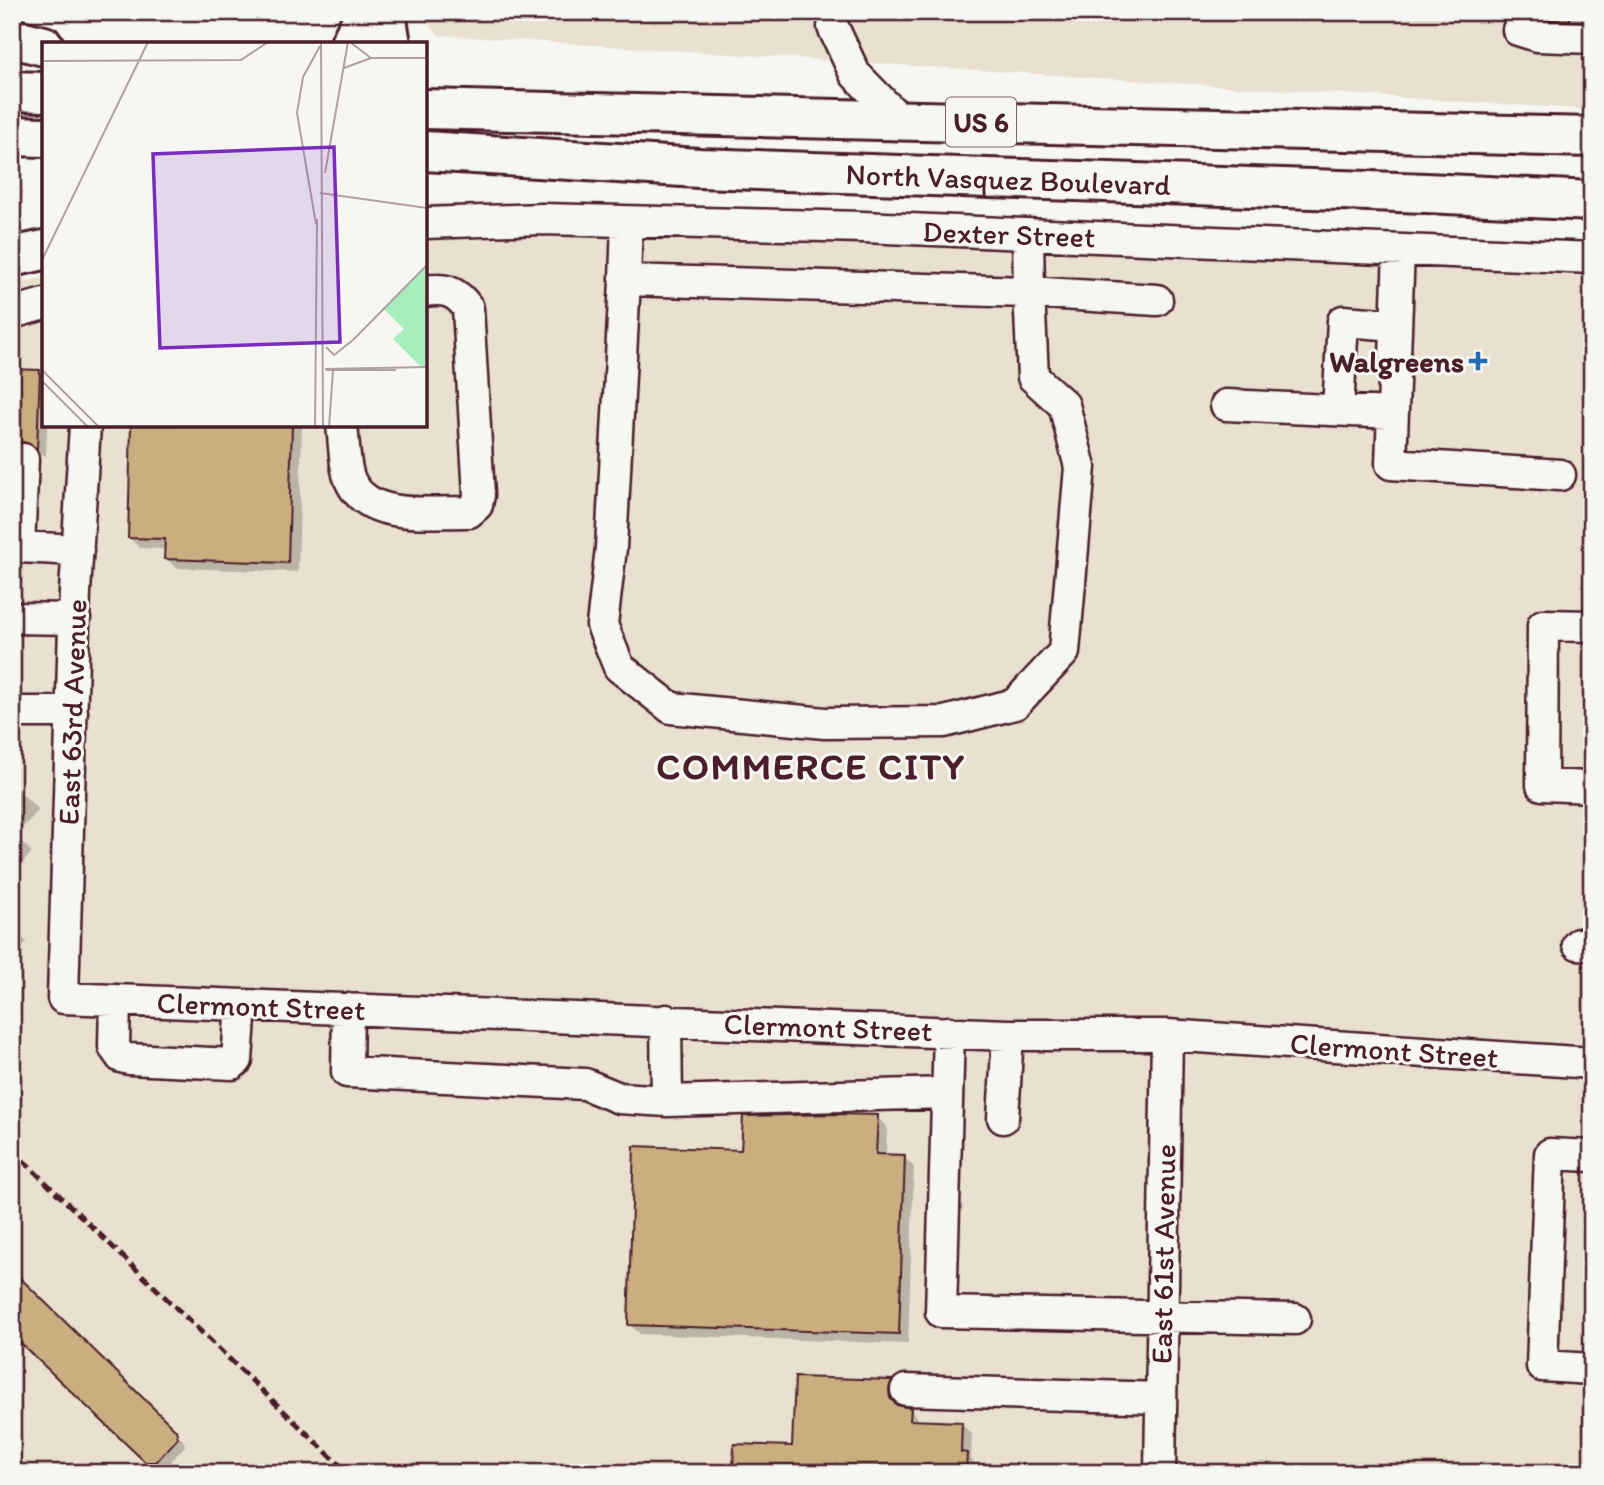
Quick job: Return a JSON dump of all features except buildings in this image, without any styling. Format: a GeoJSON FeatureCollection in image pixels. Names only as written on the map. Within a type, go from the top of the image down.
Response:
{"type":"FeatureCollection","features":[{"type":"Feature","properties":{"kind":"main road"},"geometry":{"type":"LineString","coordinates":[[12,38],[42,46]]}},
{"type":"Feature","properties":{"kind":"main road"},"geometry":{"type":"LineString","coordinates":[[12,91],[42,92]]}},
{"type":"Feature","properties":{"kind":"main road"},"geometry":{"type":"LineString","coordinates":[[427,91],[471,111]]}},
{"type":"Feature","properties":{"kind":"main road","name":"North Vasquez Boulevard"},"geometry":{"type":"LineString","coordinates":[[427,109],[1592,137]]}},
{"type":"Feature","properties":{"kind":"main road"},"geometry":{"type":"LineString","coordinates":[[1536,135],[1592,127]]}},
{"type":"Feature","properties":{"kind":"main road"},"geometry":{"type":"LineString","coordinates":[[12,136],[42,137]]}},
{"type":"Feature","properties":{"kind":"main road","name":"North Vasquez Boulevard"},"geometry":{"type":"LineString","coordinates":[[427,151],[699,168],[1592,201]]}},
{"type":"Feature","properties":{"kind":"main road"},"geometry":{"type":"LineString","coordinates":[[427,178],[510,172],[699,168]]}},
{"type":"Feature","properties":{"kind":"main road"},"geometry":{"type":"LineString","coordinates":[[12,257],[42,250]]}},
{"type":"Feature","properties":{"kind":"street"},"geometry":{"type":"LineString","coordinates":[[833,27],[855,74],[901,121]]}},
{"type":"Feature","properties":{"kind":"street"},"geometry":{"type":"LineString","coordinates":[[1518,30],[1537,36],[1592,38]]}},
{"type":"Feature","properties":{"kind":"street","name":"Dexter Street"},"geometry":{"type":"LineString","coordinates":[[427,223],[541,219],[863,227],[1592,258]]}},
{"type":"Feature","properties":{"kind":"street"},"geometry":{"type":"LineString","coordinates":[[627,222],[611,548],[602,625],[619,667],[671,708],[825,723],[944,722],[1015,704],[1064,652],[1080,467],[1064,405],[1033,377],[1028,234]]}},
{"type":"Feature","properties":{"kind":"street"},"geometry":{"type":"LineString","coordinates":[[1399,250],[1391,464],[1560,475]]}},
{"type":"Feature","properties":{"kind":"street"},"geometry":{"type":"LineString","coordinates":[[625,280],[1029,292],[1157,300]]}},
{"type":"Feature","properties":{"kind":"street"},"geometry":{"type":"LineString","coordinates":[[342,427],[348,476],[358,494],[374,507],[394,511],[469,512],[477,505],[480,495],[468,307],[451,291],[427,291]]}},
{"type":"Feature","properties":{"kind":"street"},"geometry":{"type":"LineString","coordinates":[[12,313],[42,305]]}},
{"type":"Feature","properties":{"kind":"street"},"geometry":{"type":"LineString","coordinates":[[1338,410],[1343,321],[1396,325]]}},
{"type":"Feature","properties":{"kind":"street"},"geometry":{"type":"LineString","coordinates":[[1226,405],[1393,413]]}},
{"type":"Feature","properties":{"kind":"street","name":"East 63rd Avenue"},"geometry":{"type":"LineString","coordinates":[[63,998],[75,619],[85,427]]}},
{"type":"Feature","properties":{"kind":"street"},"geometry":{"type":"LineString","coordinates":[[23,460],[19,547],[78,550]]}},
{"type":"Feature","properties":{"kind":"street"},"geometry":{"type":"LineString","coordinates":[[12,618],[75,619]]}},
{"type":"Feature","properties":{"kind":"street"},"geometry":{"type":"LineString","coordinates":[[1592,626],[1542,625],[1542,785],[1592,787]]}},
{"type":"Feature","properties":{"kind":"street"},"geometry":{"type":"LineString","coordinates":[[12,712],[72,712]]}},
{"type":"Feature","properties":{"kind":"street","name":"Clermont Street"},"geometry":{"type":"LineString","coordinates":[[63,998],[1008,1035],[1167,1035],[1592,1063]]}},
{"type":"Feature","properties":{"kind":"street"},"geometry":{"type":"LineString","coordinates":[[116,1000],[114,1047],[121,1057],[232,1064],[237,1060],[241,1005]]}},
{"type":"Feature","properties":{"kind":"street"},"geometry":{"type":"LineString","coordinates":[[348,1009],[347,1072],[585,1084],[619,1098],[667,1101],[714,1110],[947,1093]]}},
{"type":"Feature","properties":{"kind":"street"},"geometry":{"type":"LineString","coordinates":[[666,1020],[667,1101]]}},
{"type":"Feature","properties":{"kind":"street"},"geometry":{"type":"LineString","coordinates":[[948,1032],[940,1312],[1296,1319]]}},
{"type":"Feature","properties":{"kind":"street"},"geometry":{"type":"LineString","coordinates":[[1003,1118],[1008,1035]]}},
{"type":"Feature","properties":{"kind":"street","name":"East 61st Avenue"},"geometry":{"type":"LineString","coordinates":[[1160,1473],[1167,1035]]}},
{"type":"Feature","properties":{"kind":"street"},"geometry":{"type":"LineString","coordinates":[[1592,1156],[1550,1154],[1542,1366],[1592,1369]]}},
{"type":"Feature","properties":{"kind":"street"},"geometry":{"type":"LineString","coordinates":[[906,1390],[1161,1398]]}},
{"type":"Feature","properties":{"kind":"shaded area"},"geometry":{"type":"Polygon","coordinates":[[[418,12],[1592,12],[1592,110],[439,35],[418,12]]]}},
{"type":"Feature","properties":{"kind":"shaded area"},"geometry":{"type":"Polygon","coordinates":[[[427,203],[1592,241],[1592,1473],[12,1473],[12,285],[42,278],[42,427],[427,427],[427,203]]]}},
{"type":"Feature","properties":{"kind":"railway"},"geometry":{"type":"LineString","coordinates":[[12,1150],[348,1473]]}},
{"type":"Feature","properties":{"kind":"place","name":"Walgreens"},"geometry":{"type":"Point","coordinates":[1478,361]}},
{"type":"Feature","properties":{"kind":"district","name":"COMMERCE CITY"},"geometry":{"type":"Point","coordinates":[811,766]}}]}
